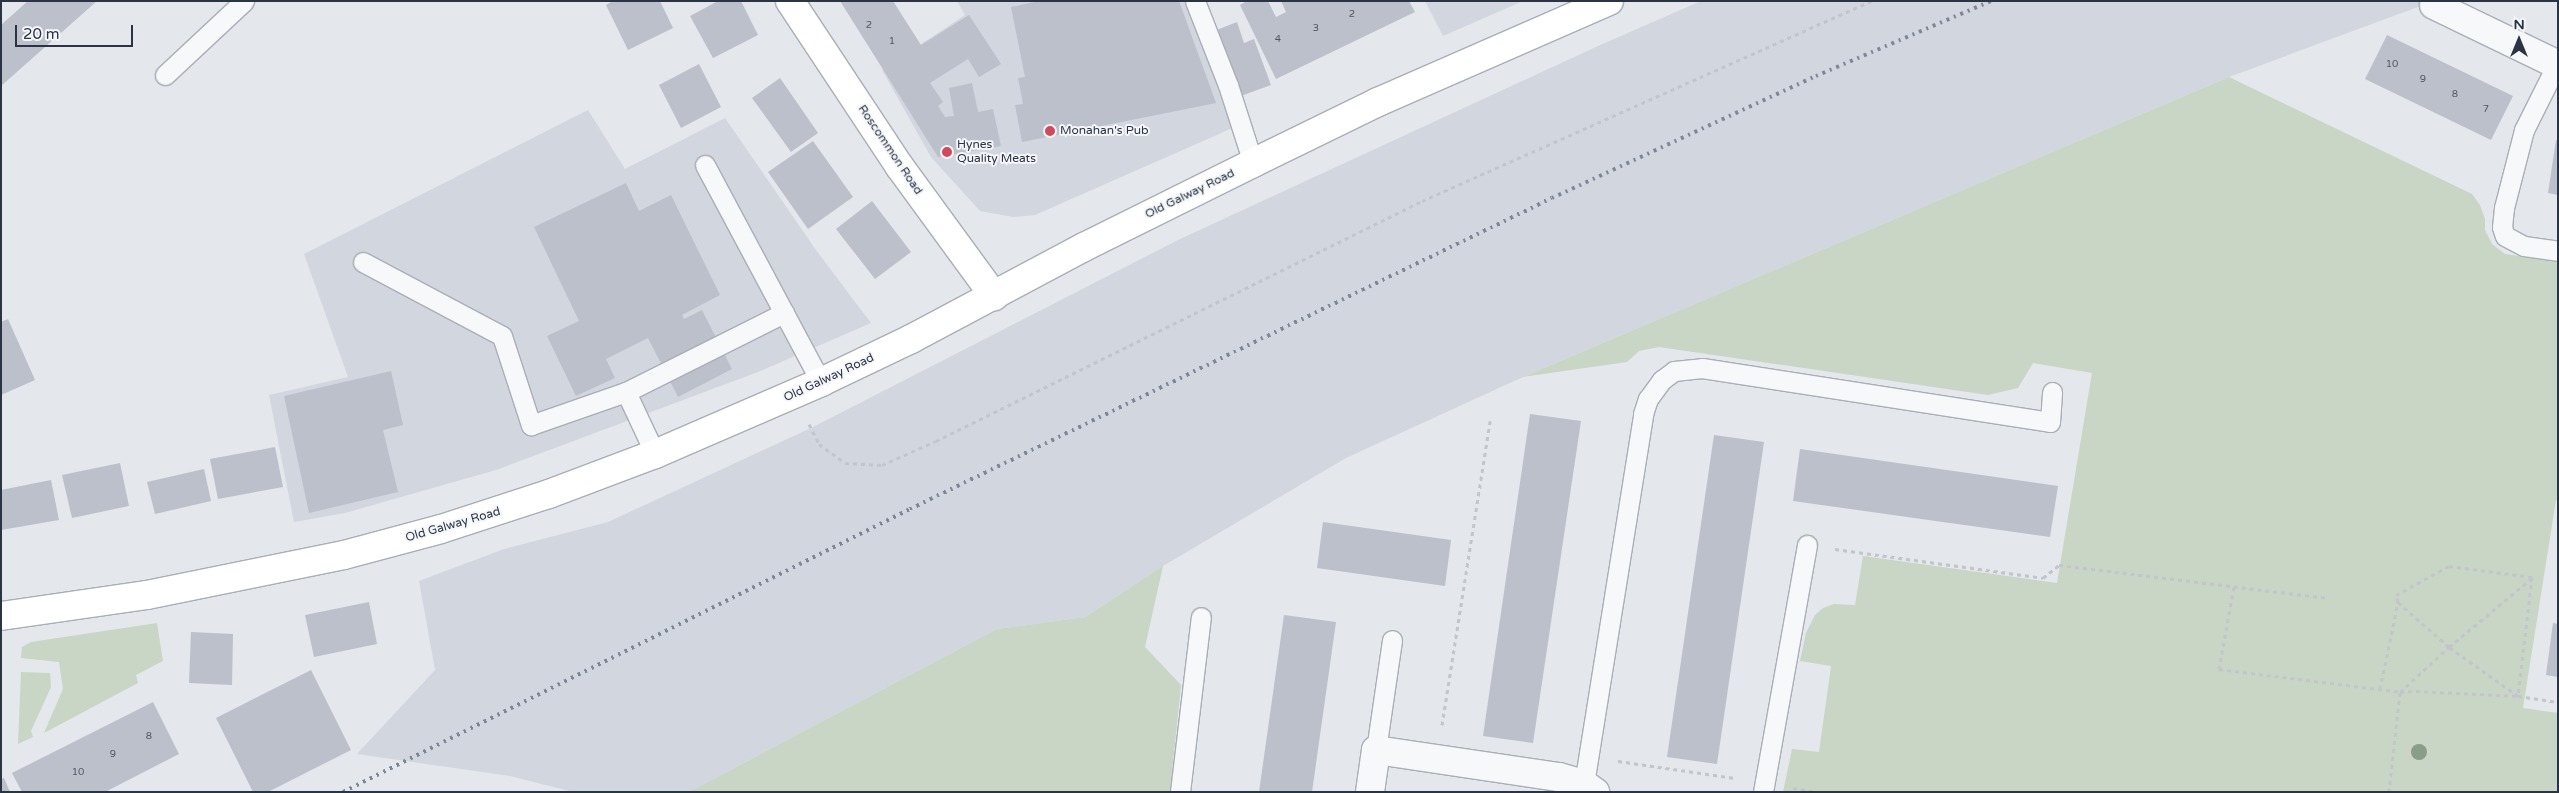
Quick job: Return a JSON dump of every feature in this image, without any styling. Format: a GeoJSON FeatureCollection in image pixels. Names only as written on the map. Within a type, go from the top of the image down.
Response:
{"type":"FeatureCollection","features":[{"type":"Feature","properties":{"kind":"main road","name":"Roscommon Road"},"geometry":{"type":"LineString","coordinates":[[790,1],[900,167],[994,296]]}},
{"type":"Feature","properties":{"kind":"main road","name":"Old Galway Road"},"geometry":{"type":"LineString","coordinates":[[1,616],[147,595],[344,555],[503,510],[655,454],[821,382],[994,296],[1084,246],[1378,102],[1609,1]]}},
{"type":"Feature","properties":{"kind":"street"},"geometry":{"type":"LineString","coordinates":[[2434,5],[2557,65]]}},
{"type":"Feature","properties":{"kind":"street"},"geometry":{"type":"LineString","coordinates":[[1370,792],[1376,750],[1527,772],[1590,788]]}},
{"type":"Feature","properties":{"kind":"lane"},"geometry":{"type":"LineString","coordinates":[[165,75],[244,1]]}},
{"type":"Feature","properties":{"kind":"lane"},"geometry":{"type":"LineString","coordinates":[[1195,1],[1228,85],[1253,163]]}},
{"type":"Feature","properties":{"kind":"lane"},"geometry":{"type":"LineString","coordinates":[[2557,65],[2524,130],[2504,208],[2502,227],[2505,236],[2518,244],[2558,251]]}},
{"type":"Feature","properties":{"kind":"lane"},"geometry":{"type":"LineString","coordinates":[[706,165],[821,382]]}},
{"type":"Feature","properties":{"kind":"lane"},"geometry":{"type":"LineString","coordinates":[[363,262],[502,336],[531,425],[626,392],[784,313]]}},
{"type":"Feature","properties":{"kind":"lane"},"geometry":{"type":"LineString","coordinates":[[1590,788],[1589,756],[1643,414],[1648,398],[1662,380],[1674,371],[1702,368],[2050,422],[2052,392]]}},
{"type":"Feature","properties":{"kind":"lane"},"geometry":{"type":"LineString","coordinates":[[626,392],[655,454]]}},
{"type":"Feature","properties":{"kind":"lane"},"geometry":{"type":"LineString","coordinates":[[1764,787],[1807,545]]}},
{"type":"Feature","properties":{"kind":"lane"},"geometry":{"type":"LineString","coordinates":[[1180,792],[1200,617]]}},
{"type":"Feature","properties":{"kind":"lane"},"geometry":{"type":"LineString","coordinates":[[1376,750],[1392,640]]}},
{"type":"Feature","properties":{"kind":"path"},"geometry":{"type":"LineString","coordinates":[[811,428],[818,444],[845,463],[882,465],[936,441],[1422,201],[1871,1]]}},
{"type":"Feature","properties":{"kind":"path"},"geometry":{"type":"LineString","coordinates":[[1442,727],[1490,421]]}},
{"type":"Feature","properties":{"kind":"path"},"geometry":{"type":"LineString","coordinates":[[1807,545],[2043,578],[2059,565],[2328,598]]}},
{"type":"Feature","properties":{"kind":"path"},"geometry":{"type":"LineString","coordinates":[[2380,689],[2398,602],[2396,595],[2449,566],[2532,577]]}},
{"type":"Feature","properties":{"kind":"path"},"geometry":{"type":"LineString","coordinates":[[2389,792],[2400,692],[2449,647],[2532,577]]}},
{"type":"Feature","properties":{"kind":"path"},"geometry":{"type":"LineString","coordinates":[[2518,696],[2532,577]]}},
{"type":"Feature","properties":{"kind":"path"},"geometry":{"type":"LineString","coordinates":[[2234,587],[2219,669],[2400,692],[2416,691],[2518,696],[2558,702]]}},
{"type":"Feature","properties":{"kind":"path"},"geometry":{"type":"LineString","coordinates":[[2398,602],[2449,647],[2518,696]]}},
{"type":"Feature","properties":{"kind":"path"},"geometry":{"type":"LineString","coordinates":[[1589,756],[1764,787],[1814,792]]}},
{"type":"Feature","properties":{"kind":"shaded area"},"geometry":{"type":"Polygon","coordinates":[[[957,1],[1202,1],[1244,123],[1035,215],[1013,217],[980,211],[931,157],[882,70],[965,15],[957,1]]]}},
{"type":"Feature","properties":{"kind":"shaded area"},"geometry":{"type":"Polygon","coordinates":[[[1425,1],[1523,1],[1443,36],[1425,1]]]}},
{"type":"Feature","properties":{"kind":"shaded area"},"geometry":{"type":"Polygon","coordinates":[[[1701,1],[2434,1],[2229,77],[1523,377],[1346,458],[1163,566],[1085,617],[997,629],[689,792],[573,792],[510,776],[357,754],[435,670],[419,581],[504,549],[608,522],[811,428],[1178,240],[1598,46],[1701,1]]]}},
{"type":"Feature","properties":{"kind":"shaded area"},"geometry":{"type":"Polygon","coordinates":[[[588,110],[625,169],[725,118],[816,250],[871,323],[758,372],[496,470],[345,513],[294,522],[269,395],[348,377],[304,254],[588,110]]]}},
{"type":"Feature","properties":{"kind":"green space"},"geometry":{"type":"Polygon","coordinates":[[[2229,77],[2472,194],[2480,205],[2485,219],[2485,230],[2492,244],[2505,254],[2558,262],[2558,500],[2556,500],[2523,708],[2558,713],[2558,792],[1783,792],[1792,749],[1819,752],[1831,666],[1800,661],[1806,633],[1815,615],[1823,608],[1834,604],[1855,605],[1863,556],[2057,583],[2092,373],[2033,363],[2018,388],[1988,395],[1659,347],[1639,351],[1627,362],[1523,377],[2229,77]]]}},
{"type":"Feature","properties":{"kind":"green space"},"geometry":{"type":"Polygon","coordinates":[[[1163,566],[1145,647],[1181,685],[1170,792],[689,792],[997,629],[1085,617],[1163,566]]]}},
{"type":"Feature","properties":{"kind":"green space"},"geometry":{"type":"Polygon","coordinates":[[[157,623],[163,661],[136,675],[138,683],[44,733],[63,689],[59,662],[21,658],[22,647],[31,642],[157,623]]]}},
{"type":"Feature","properties":{"kind":"green space"},"geometry":{"type":"Polygon","coordinates":[[[21,672],[50,673],[51,687],[31,731],[33,737],[18,744],[21,672]]]}},
{"type":"Feature","properties":{"kind":"building"},"geometry":{"type":"Polygon","coordinates":[[[28,1],[97,1],[1,86],[1,25],[28,1]]]}},
{"type":"Feature","properties":{"kind":"building"},"geometry":{"type":"Polygon","coordinates":[[[613,1],[660,1],[673,28],[628,50],[606,5],[613,1]]]}},
{"type":"Feature","properties":{"kind":"building"},"geometry":{"type":"Polygon","coordinates":[[[718,1],[741,1],[758,35],[713,58],[690,16],[718,1]]]}},
{"type":"Feature","properties":{"kind":"building"},"geometry":{"type":"Polygon","coordinates":[[[840,1],[893,1],[921,45],[969,15],[1001,64],[979,77],[968,59],[930,83],[943,102],[938,106],[945,117],[954,116],[949,88],[972,83],[978,112],[993,109],[1001,146],[938,157],[840,1]]]}},
{"type":"Feature","properties":{"kind":"building"},"geometry":{"type":"Polygon","coordinates":[[[1039,1],[1179,1],[1216,103],[1022,142],[1015,105],[1023,104],[1018,78],[1025,77],[1011,7],[1039,1]]]}},
{"type":"Feature","properties":{"kind":"building"},"geometry":{"type":"Polygon","coordinates":[[[1247,1],[1268,1],[1276,17],[1286,12],[1281,1],[1409,1],[1415,12],[1276,79],[1240,5],[1247,1]]]}},
{"type":"Feature","properties":{"kind":"building"},"geometry":{"type":"Polygon","coordinates":[[[1237,22],[1244,43],[1254,39],[1271,85],[1238,97],[1214,31],[1237,22]]]}},
{"type":"Feature","properties":{"kind":"building"},"geometry":{"type":"Polygon","coordinates":[[[2387,35],[2513,96],[2491,140],[2365,79],[2387,35]]]}},
{"type":"Feature","properties":{"kind":"building"},"geometry":{"type":"Polygon","coordinates":[[[699,64],[721,107],[681,128],[659,85],[699,64]]]}},
{"type":"Feature","properties":{"kind":"building"},"geometry":{"type":"Polygon","coordinates":[[[780,78],[818,133],[791,152],[752,98],[780,78]]]}},
{"type":"Feature","properties":{"kind":"building"},"geometry":{"type":"Polygon","coordinates":[[[2556,140],[2558,141],[2558,195],[2548,193],[2556,140]]]}},
{"type":"Feature","properties":{"kind":"building"},"geometry":{"type":"Polygon","coordinates":[[[813,141],[853,197],[808,229],[768,172],[813,141]]]}},
{"type":"Feature","properties":{"kind":"building"},"geometry":{"type":"Polygon","coordinates":[[[626,183],[639,211],[671,195],[720,295],[682,315],[684,319],[702,310],[732,369],[678,397],[648,338],[606,359],[615,378],[576,396],[547,336],[579,321],[534,227],[626,183]]]}},
{"type":"Feature","properties":{"kind":"building"},"geometry":{"type":"Polygon","coordinates":[[[872,201],[911,252],[875,279],[836,229],[872,201]]]}},
{"type":"Feature","properties":{"kind":"building"},"geometry":{"type":"Polygon","coordinates":[[[8,319],[35,380],[1,395],[1,322],[8,319]]]}},
{"type":"Feature","properties":{"kind":"building"},"geometry":{"type":"Polygon","coordinates":[[[391,371],[403,425],[383,430],[398,492],[309,513],[284,396],[391,371]]]}},
{"type":"Feature","properties":{"kind":"building"},"geometry":{"type":"Polygon","coordinates":[[[1530,414],[1581,421],[1533,743],[1483,736],[1530,414]]]}},
{"type":"Feature","properties":{"kind":"building"},"geometry":{"type":"Polygon","coordinates":[[[1714,435],[1764,442],[1717,764],[1667,757],[1714,435]]]}},
{"type":"Feature","properties":{"kind":"building"},"geometry":{"type":"Polygon","coordinates":[[[275,447],[283,487],[218,499],[210,459],[275,447]]]}},
{"type":"Feature","properties":{"kind":"building"},"geometry":{"type":"Polygon","coordinates":[[[1800,449],[2058,486],[2050,537],[1793,501],[1800,449]]]}},
{"type":"Feature","properties":{"kind":"building"},"geometry":{"type":"Polygon","coordinates":[[[120,463],[129,506],[72,518],[62,475],[120,463]]]}},
{"type":"Feature","properties":{"kind":"building"},"geometry":{"type":"Polygon","coordinates":[[[204,469],[211,501],[155,514],[147,482],[204,469]]]}},
{"type":"Feature","properties":{"kind":"building"},"geometry":{"type":"Polygon","coordinates":[[[51,480],[59,520],[1,530],[1,490],[51,480]]]}},
{"type":"Feature","properties":{"kind":"building"},"geometry":{"type":"Polygon","coordinates":[[[1323,522],[1451,540],[1445,586],[1317,568],[1323,522]]]}},
{"type":"Feature","properties":{"kind":"building"},"geometry":{"type":"Polygon","coordinates":[[[369,602],[377,644],[314,657],[305,615],[369,602]]]}},
{"type":"Feature","properties":{"kind":"building"},"geometry":{"type":"Polygon","coordinates":[[[1284,615],[1336,622],[1312,792],[1259,792],[1284,615]]]}},
{"type":"Feature","properties":{"kind":"building"},"geometry":{"type":"Polygon","coordinates":[[[2553,623],[2558,624],[2558,677],[2546,675],[2553,623]]]}},
{"type":"Feature","properties":{"kind":"building"},"geometry":{"type":"Polygon","coordinates":[[[191,632],[233,634],[232,685],[189,683],[191,632]]]}},
{"type":"Feature","properties":{"kind":"building"},"geometry":{"type":"Polygon","coordinates":[[[311,670],[351,750],[268,792],[253,792],[216,718],[311,670]]]}},
{"type":"Feature","properties":{"kind":"building"},"geometry":{"type":"Polygon","coordinates":[[[153,702],[179,754],[105,792],[22,792],[12,773],[153,702]]]}},
{"type":"Feature","properties":{"kind":"building"},"geometry":{"type":"Polygon","coordinates":[[[4,778],[10,792],[1,792],[1,779],[4,778]]]}},
{"type":"Feature","properties":{"kind":"railway"},"geometry":{"type":"LineString","coordinates":[[343,792],[910,509],[1552,198],[1816,76],[1991,1]]}},
{"type":"Feature","properties":{"kind":"place","name":"Monahan's Pub"},"geometry":{"type":"Point","coordinates":[1050,131]}},
{"type":"Feature","properties":{"kind":"place","name":"Hynes Quality Meats"},"geometry":{"type":"Point","coordinates":[947,152]}}]}
